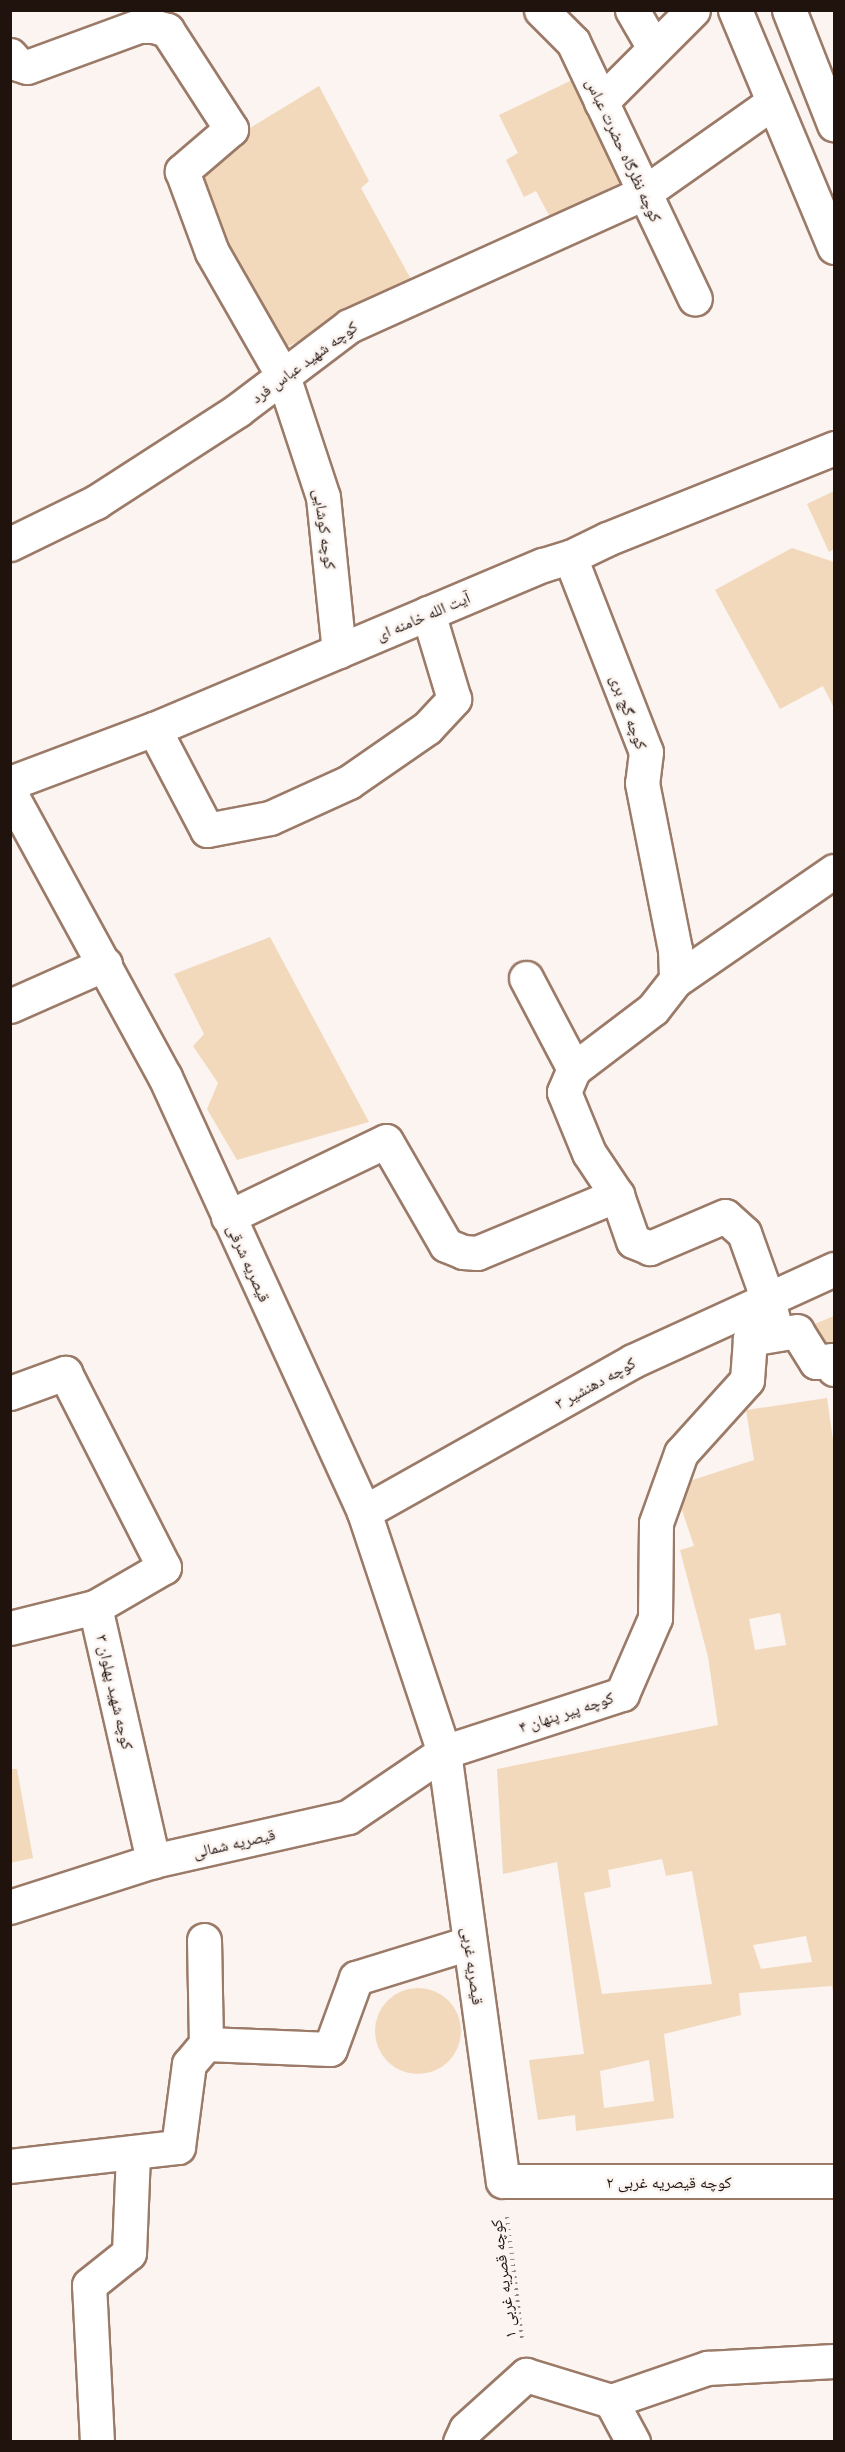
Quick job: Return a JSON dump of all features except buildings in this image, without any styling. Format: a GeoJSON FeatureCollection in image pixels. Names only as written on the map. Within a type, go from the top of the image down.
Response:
{"type":"FeatureCollection","features":[{"type":"Feature","properties":{"kind":"street","name":"کوچه نظرگاه حضرت عباس"},"geometry":{"type":"LineString","coordinates":[[541,10],[573,42],[695,299]]}},
{"type":"Feature","properties":{"kind":"street"},"geometry":{"type":"LineString","coordinates":[[632,10],[654,48]]}},
{"type":"Feature","properties":{"kind":"street"},"geometry":{"type":"LineString","coordinates":[[601,102],[693,10]]}},
{"type":"Feature","properties":{"kind":"street"},"geometry":{"type":"LineString","coordinates":[[735,10],[834,247]]}},
{"type":"Feature","properties":{"kind":"street"},"geometry":{"type":"LineString","coordinates":[[789,10],[834,124]]}},
{"type":"Feature","properties":{"kind":"street","name":"کوچه کوشایی"},"geometry":{"type":"LineString","coordinates":[[10,55],[18,64],[27,67],[139,26],[153,26],[167,30],[231,129],[182,171],[212,252],[283,376],[323,497],[339,651]]}},
{"type":"Feature","properties":{"kind":"street","name":"کوچه شهید عباس فرد"},"geometry":{"type":"LineString","coordinates":[[10,544],[96,502],[238,410],[349,326],[644,193],[773,102]]}},
{"type":"Feature","properties":{"kind":"street","name":"آیت الله خامنه ای"},"geometry":{"type":"LineString","coordinates":[[10,783],[154,729],[543,565],[570,557],[607,539],[834,448]]}},
{"type":"Feature","properties":{"kind":"street","name":"کوچه گچ بری"},"geometry":{"type":"LineString","coordinates":[[570,557],[646,752],[642,783],[675,949],[676,980]]}},
{"type":"Feature","properties":{"kind":"street"},"geometry":{"type":"LineString","coordinates":[[154,729],[207,830],[270,818],[350,782],[427,728],[454,699],[428,614]]}},
{"type":"Feature","properties":{"kind":"street","name":"قیصریه شرقی"},"geometry":{"type":"LineString","coordinates":[[10,793],[165,1077],[364,1512],[444,1752]]}},
{"type":"Feature","properties":{"kind":"street"},"geometry":{"type":"LineString","coordinates":[[777,1334],[768,1300],[744,1233],[725,1216],[650,1248],[633,1241],[617,1195],[589,1153],[564,1092],[574,1069],[653,1009],[676,980],[834,871]]}},
{"type":"Feature","properties":{"kind":"street"},"geometry":{"type":"LineString","coordinates":[[10,1006],[105,964]]}},
{"type":"Feature","properties":{"kind":"street"},"geometry":{"type":"LineString","coordinates":[[526,978],[574,1069]]}},
{"type":"Feature","properties":{"kind":"street"},"geometry":{"type":"LineString","coordinates":[[228,1217],[386,1141],[446,1245],[463,1252],[477,1253],[617,1195]]}},
{"type":"Feature","properties":{"kind":"street","name":"کوچه دهنشیر ۳"},"geometry":{"type":"LineString","coordinates":[[364,1512],[633,1361],[834,1269]]}},
{"type":"Feature","properties":{"kind":"street","name":"کوچه پیر پنهان ۴"},"geometry":{"type":"LineString","coordinates":[[444,1752],[622,1694],[655,1618],[656,1523],[681,1453],[747,1380],[750,1339],[797,1330],[816,1362],[831,1360],[834,1369]]}},
{"type":"Feature","properties":{"kind":"street"},"geometry":{"type":"LineString","coordinates":[[10,1393],[65,1373],[164,1567],[95,1607],[10,1628]]}},
{"type":"Feature","properties":{"kind":"street","name":"کوچه شهید پهلوان ۳"},"geometry":{"type":"LineString","coordinates":[[95,1607],[153,1861]]}},
{"type":"Feature","properties":{"kind":"street","name":"قیصریه شمالی"},"geometry":{"type":"LineString","coordinates":[[10,1907],[153,1861],[348,1817],[444,1752]]}},
{"type":"Feature","properties":{"kind":"street","name":"قیصریه غربی"},"geometry":{"type":"LineString","coordinates":[[444,1752],[503,2181]]}},
{"type":"Feature","properties":{"kind":"street"},"geometry":{"type":"LineString","coordinates":[[10,2166],[178,2147],[189,2064],[206,2044],[204,1941]]}},
{"type":"Feature","properties":{"kind":"street"},"geometry":{"type":"LineString","coordinates":[[206,2044],[330,2049],[356,1978],[470,1943]]}},
{"type":"Feature","properties":{"kind":"street"},"geometry":{"type":"LineString","coordinates":[[97,2442],[89,2285],[129,2253],[133,2152]]}},
{"type":"Feature","properties":{"kind":"street","name":"کوچه قیصریه غربی ۲"},"geometry":{"type":"LineString","coordinates":[[503,2181],[834,2181]]}},
{"type":"Feature","properties":{"kind":"street"},"geometry":{"type":"LineString","coordinates":[[460,2442],[465,2428],[526,2375],[611,2401],[707,2368],[834,2361]]}},
{"type":"Feature","properties":{"kind":"street"},"geometry":{"type":"LineString","coordinates":[[611,2401],[633,2442]]}},
{"type":"Feature","properties":{"kind":"path","name":"کوچه قصریه غربی ۱"},"geometry":{"type":"LineString","coordinates":[[503,2181],[526,2375]]}}]}
